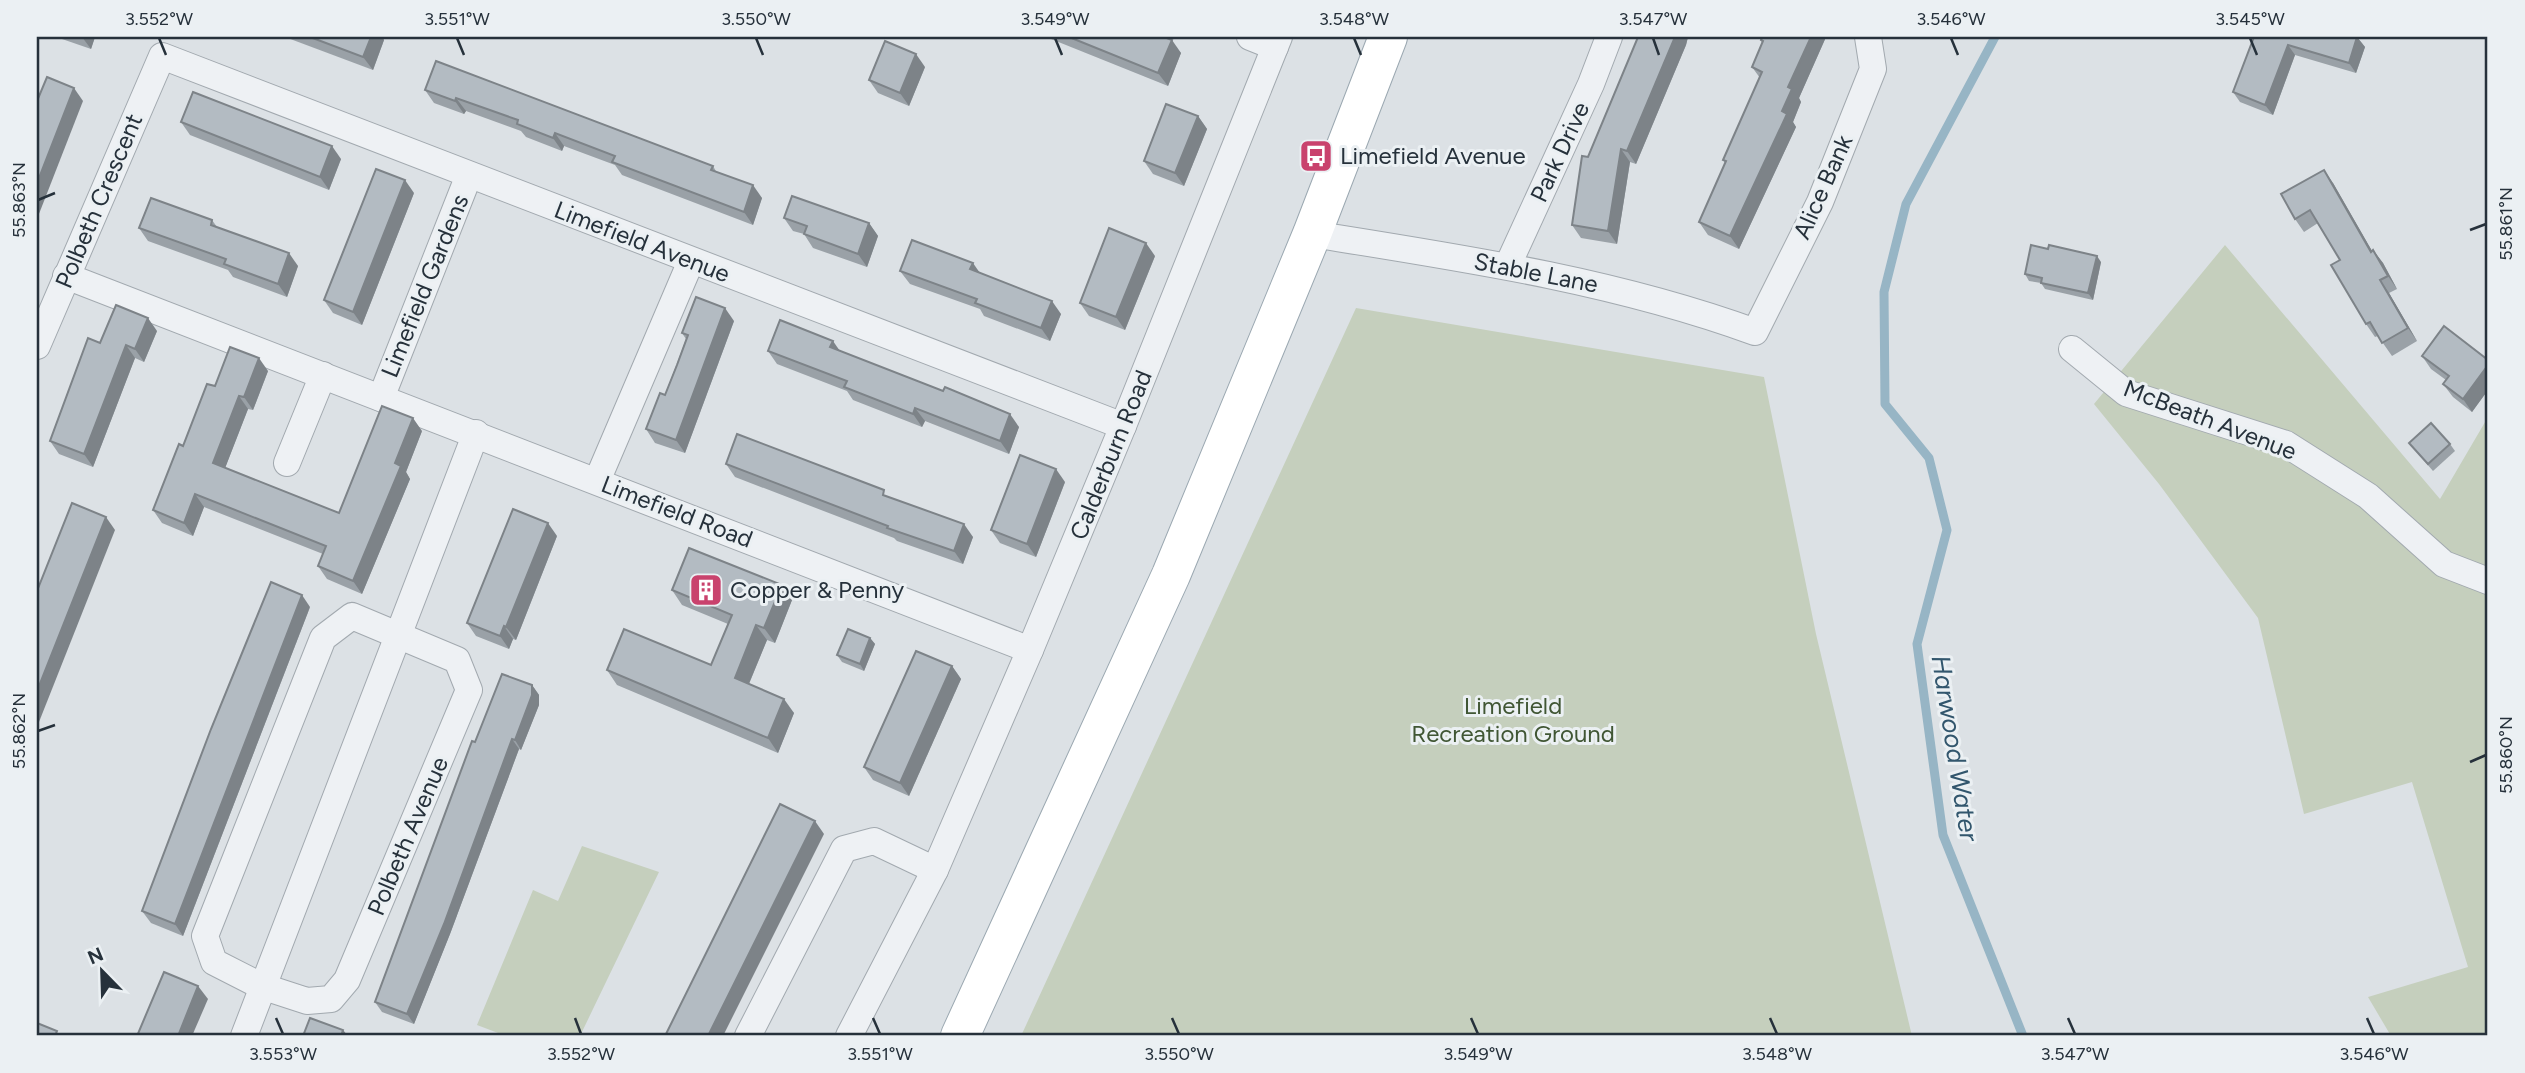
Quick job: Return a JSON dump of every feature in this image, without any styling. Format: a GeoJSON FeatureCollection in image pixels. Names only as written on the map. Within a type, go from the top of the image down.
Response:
{"type":"FeatureCollection","features":[{"type":"Feature","properties":{"kind":"main road"},"geometry":{"type":"LineString","coordinates":[[960,1036],[1171,575],[1312,234],[1388,37]]}},
{"type":"Feature","properties":{"kind":"street"},"geometry":{"type":"LineString","coordinates":[[1250,37],[1277,42]]}},
{"type":"Feature","properties":{"kind":"street","name":"Park Drive"},"geometry":{"type":"LineString","coordinates":[[1508,265],[1591,84],[1609,37]]}},
{"type":"Feature","properties":{"kind":"street","name":"Alice Bank"},"geometry":{"type":"LineString","coordinates":[[1755,332],[1820,202],[1873,69],[1868,37]]}},
{"type":"Feature","properties":{"kind":"street","name":"Calderburn Road"},"geometry":{"type":"LineString","coordinates":[[849,1036],[935,870],[1030,650],[1124,426],[1277,42]]}},
{"type":"Feature","properties":{"kind":"street","name":"Limefield Avenue"},"geometry":{"type":"LineString","coordinates":[[162,56],[1124,426]]}},
{"type":"Feature","properties":{"kind":"street","name":"Polbeth Crescent"},"geometry":{"type":"LineString","coordinates":[[37,346],[162,56]]}},
{"type":"Feature","properties":{"kind":"street","name":"Limefield Gardens"},"geometry":{"type":"LineString","coordinates":[[381,398],[469,174]]}},
{"type":"Feature","properties":{"kind":"street","name":"Stable Lane"},"geometry":{"type":"LineString","coordinates":[[1312,234],[1508,265],[1599,285],[1697,311],[1755,332]]}},
{"type":"Feature","properties":{"kind":"street"},"geometry":{"type":"LineString","coordinates":[[597,481],[691,261]]}},
{"type":"Feature","properties":{"kind":"street","name":"Limefield Road"},"geometry":{"type":"LineString","coordinates":[[66,276],[1030,650]]}},
{"type":"Feature","properties":{"kind":"street","name":"McBeath Avenue"},"geometry":{"type":"LineString","coordinates":[[2071,349],[2126,393],[2286,444],[2368,496],[2444,564],[2488,580]]}},
{"type":"Feature","properties":{"kind":"street"},"geometry":{"type":"LineString","coordinates":[[287,463],[323,375]]}},
{"type":"Feature","properties":{"kind":"street"},"geometry":{"type":"LineString","coordinates":[[244,1036],[476,433]]}},
{"type":"Feature","properties":{"kind":"street","name":"Polbeth Avenue"},"geometry":{"type":"LineString","coordinates":[[352,617],[457,660],[470,690],[347,980],[331,999],[307,1001],[261,986],[214,962],[205,936],[323,638],[352,617]]}},
{"type":"Feature","properties":{"kind":"street"},"geometry":{"type":"LineString","coordinates":[[748,1036],[844,849],[874,842],[935,870]]}},
{"type":"Feature","properties":{"kind":"green space"},"geometry":{"type":"Polygon","coordinates":[[[2225,245],[2440,499],[2488,417],[2488,1036],[2391,1036],[2368,997],[2468,967],[2412,782],[2304,814],[2258,618],[2159,484],[2094,404],[2225,245]]]}},
{"type":"Feature","properties":{"kind":"green space","name":"Limefield Recreation Ground"},"geometry":{"type":"Polygon","coordinates":[[[1356,308],[1764,377],[1816,634],[1912,1036],[1021,1036],[1356,308]]]}},
{"type":"Feature","properties":{"kind":"green space"},"geometry":{"type":"Polygon","coordinates":[[[582,846],[659,872],[580,1036],[506,1036],[477,1025],[533,890],[558,901],[582,846]]]}},
{"type":"Feature","properties":{"kind":"building"},"geometry":{"type":"Polygon","coordinates":[[[310,37],[371,37],[363,57],[310,37]]]}},
{"type":"Feature","properties":{"kind":"building"},"geometry":{"type":"Polygon","coordinates":[[[1069,37],[1164,37],[1172,40],[1158,73],[1069,37]]]}},
{"type":"Feature","properties":{"kind":"building"},"geometry":{"type":"Polygon","coordinates":[[[1638,37],[1675,37],[1627,151],[1621,149],[1608,231],[1572,225],[1582,156],[1588,157],[1638,37]]]}},
{"type":"Feature","properties":{"kind":"building"},"geometry":{"type":"Polygon","coordinates":[[[1762,37],[1811,37],[1788,87],[1792,89],[1782,111],[1787,114],[1730,236],[1699,222],[1762,72],[1752,67],[1763,41],[1762,37]]]}},
{"type":"Feature","properties":{"kind":"building"},"geometry":{"type":"Polygon","coordinates":[[[2254,37],[2357,37],[2349,63],[2288,45],[2265,105],[2233,92],[2254,37]]]}},
{"type":"Feature","properties":{"kind":"building"},"geometry":{"type":"Polygon","coordinates":[[[885,41],[916,54],[900,93],[869,80],[885,41]]]}},
{"type":"Feature","properties":{"kind":"building"},"geometry":{"type":"Polygon","coordinates":[[[436,61],[713,166],[711,170],[753,185],[744,212],[612,162],[615,156],[555,133],[553,138],[517,124],[518,120],[425,90],[436,61]]]}},
{"type":"Feature","properties":{"kind":"building"},"geometry":{"type":"Polygon","coordinates":[[[47,77],[74,88],[37,183],[37,101],[47,77]]]}},
{"type":"Feature","properties":{"kind":"building"},"geometry":{"type":"Polygon","coordinates":[[[193,92],[332,146],[320,177],[181,122],[193,92]]]}},
{"type":"Feature","properties":{"kind":"building"},"geometry":{"type":"Polygon","coordinates":[[[1166,104],[1198,116],[1175,173],[1144,161],[1166,104]]]}},
{"type":"Feature","properties":{"kind":"building"},"geometry":{"type":"Polygon","coordinates":[[[376,169],[405,180],[353,312],[324,300],[376,169]]]}},
{"type":"Feature","properties":{"kind":"building"},"geometry":{"type":"Polygon","coordinates":[[[2324,170],[2371,252],[2373,250],[2388,276],[2380,280],[2408,328],[2382,343],[2370,322],[2366,324],[2331,265],[2340,260],[2310,210],[2295,219],[2281,194],[2324,170]]]}},
{"type":"Feature","properties":{"kind":"building"},"geometry":{"type":"Polygon","coordinates":[[[792,196],[869,223],[858,254],[804,234],[807,226],[784,218],[792,196]]]}},
{"type":"Feature","properties":{"kind":"building"},"geometry":{"type":"Polygon","coordinates":[[[151,198],[212,220],[211,225],[289,253],[278,284],[224,264],[226,259],[139,228],[151,198]]]}},
{"type":"Feature","properties":{"kind":"building"},"geometry":{"type":"Polygon","coordinates":[[[1109,228],[1146,243],[1116,317],[1080,303],[1109,228]]]}},
{"type":"Feature","properties":{"kind":"building"},"geometry":{"type":"Polygon","coordinates":[[[912,240],[973,263],[970,269],[1052,301],[1041,328],[975,303],[977,299],[900,271],[912,240]]]}},
{"type":"Feature","properties":{"kind":"building"},"geometry":{"type":"Polygon","coordinates":[[[2031,245],[2048,249],[2049,245],[2097,256],[2088,293],[2041,283],[2042,278],[2025,274],[2031,245]]]}},
{"type":"Feature","properties":{"kind":"building"},"geometry":{"type":"Polygon","coordinates":[[[696,297],[725,308],[676,440],[646,429],[660,393],[665,395],[677,365],[688,335],[682,333],[696,297]]]}},
{"type":"Feature","properties":{"kind":"building"},"geometry":{"type":"Polygon","coordinates":[[[116,305],[148,318],[135,349],[126,345],[84,454],[50,441],[88,338],[100,343],[116,305]]]}},
{"type":"Feature","properties":{"kind":"building"},"geometry":{"type":"Polygon","coordinates":[[[780,320],[833,341],[830,347],[943,391],[945,387],[1010,414],[1000,441],[915,408],[913,414],[844,387],[847,381],[768,351],[780,320]]]}},
{"type":"Feature","properties":{"kind":"building"},"geometry":{"type":"Polygon","coordinates":[[[2444,326],[2488,360],[2488,365],[2463,399],[2443,384],[2449,376],[2422,356],[2444,326]]]}},
{"type":"Feature","properties":{"kind":"building"},"geometry":{"type":"Polygon","coordinates":[[[230,347],[259,358],[244,397],[239,396],[213,463],[339,513],[382,406],[413,418],[395,463],[401,466],[353,581],[318,566],[326,546],[195,494],[184,523],[153,510],[179,444],[183,446],[207,384],[215,386],[230,347]]]}},
{"type":"Feature","properties":{"kind":"building"},"geometry":{"type":"Polygon","coordinates":[[[2431,423],[2450,444],[2428,464],[2409,443],[2431,423]]]}},
{"type":"Feature","properties":{"kind":"building"},"geometry":{"type":"Polygon","coordinates":[[[737,434],[884,490],[883,495],[964,524],[954,551],[887,528],[888,526],[726,464],[737,434]]]}},
{"type":"Feature","properties":{"kind":"building"},"geometry":{"type":"Polygon","coordinates":[[[1020,455],[1056,469],[1027,544],[991,530],[1020,455]]]}},
{"type":"Feature","properties":{"kind":"building"},"geometry":{"type":"Polygon","coordinates":[[[72,503],[106,517],[37,691],[37,591],[72,503]]]}},
{"type":"Feature","properties":{"kind":"building"},"geometry":{"type":"Polygon","coordinates":[[[513,509],[548,523],[500,636],[467,623],[513,509]]]}},
{"type":"Feature","properties":{"kind":"building"},"geometry":{"type":"Polygon","coordinates":[[[689,548],[782,585],[764,628],[756,625],[735,678],[784,699],[768,738],[607,670],[624,629],[711,665],[732,615],[672,590],[689,548]]]}},
{"type":"Feature","properties":{"kind":"building"},"geometry":{"type":"Polygon","coordinates":[[[271,582],[302,595],[175,924],[142,911],[211,729],[271,582]]]}},
{"type":"Feature","properties":{"kind":"building"},"geometry":{"type":"Polygon","coordinates":[[[848,629],[870,638],[860,664],[837,655],[848,629]]]}},
{"type":"Feature","properties":{"kind":"building"},"geometry":{"type":"Polygon","coordinates":[[[916,651],[952,666],[900,783],[864,767],[916,651]]]}},
{"type":"Feature","properties":{"kind":"building"},"geometry":{"type":"Polygon","coordinates":[[[502,674],[532,685],[532,695],[515,740],[512,739],[444,924],[407,1014],[375,1002],[472,741],[475,742],[502,674]]]}},
{"type":"Feature","properties":{"kind":"building"},"geometry":{"type":"Polygon","coordinates":[[[780,804],[815,821],[708,1036],[665,1036],[780,804]]]}},
{"type":"Feature","properties":{"kind":"building"},"geometry":{"type":"Polygon","coordinates":[[[164,972],[198,986],[178,1036],[137,1036],[164,972]]]}},
{"type":"Feature","properties":{"kind":"building"},"geometry":{"type":"Polygon","coordinates":[[[310,1018],[343,1030],[341,1036],[303,1036],[310,1018]]]}},
{"type":"Feature","properties":{"kind":"building"},"geometry":{"type":"Polygon","coordinates":[[[37,1023],[57,1031],[55,1036],[37,1036],[37,1023]]]}},
{"type":"Feature","properties":{"kind":"waterway","name":"Harwood Water"},"geometry":{"type":"LineString","coordinates":[[1995,37],[1906,204],[1884,292],[1885,404],[1929,458],[1947,530],[1917,644],[1943,835],[2023,1036]]}},
{"type":"Feature","properties":{"kind":"place","name":"Limefield Avenue"},"geometry":{"type":"Point","coordinates":[1316,156]}},
{"type":"Feature","properties":{"kind":"place","name":"Copper & Penny"},"geometry":{"type":"Point","coordinates":[706,590]}}]}
